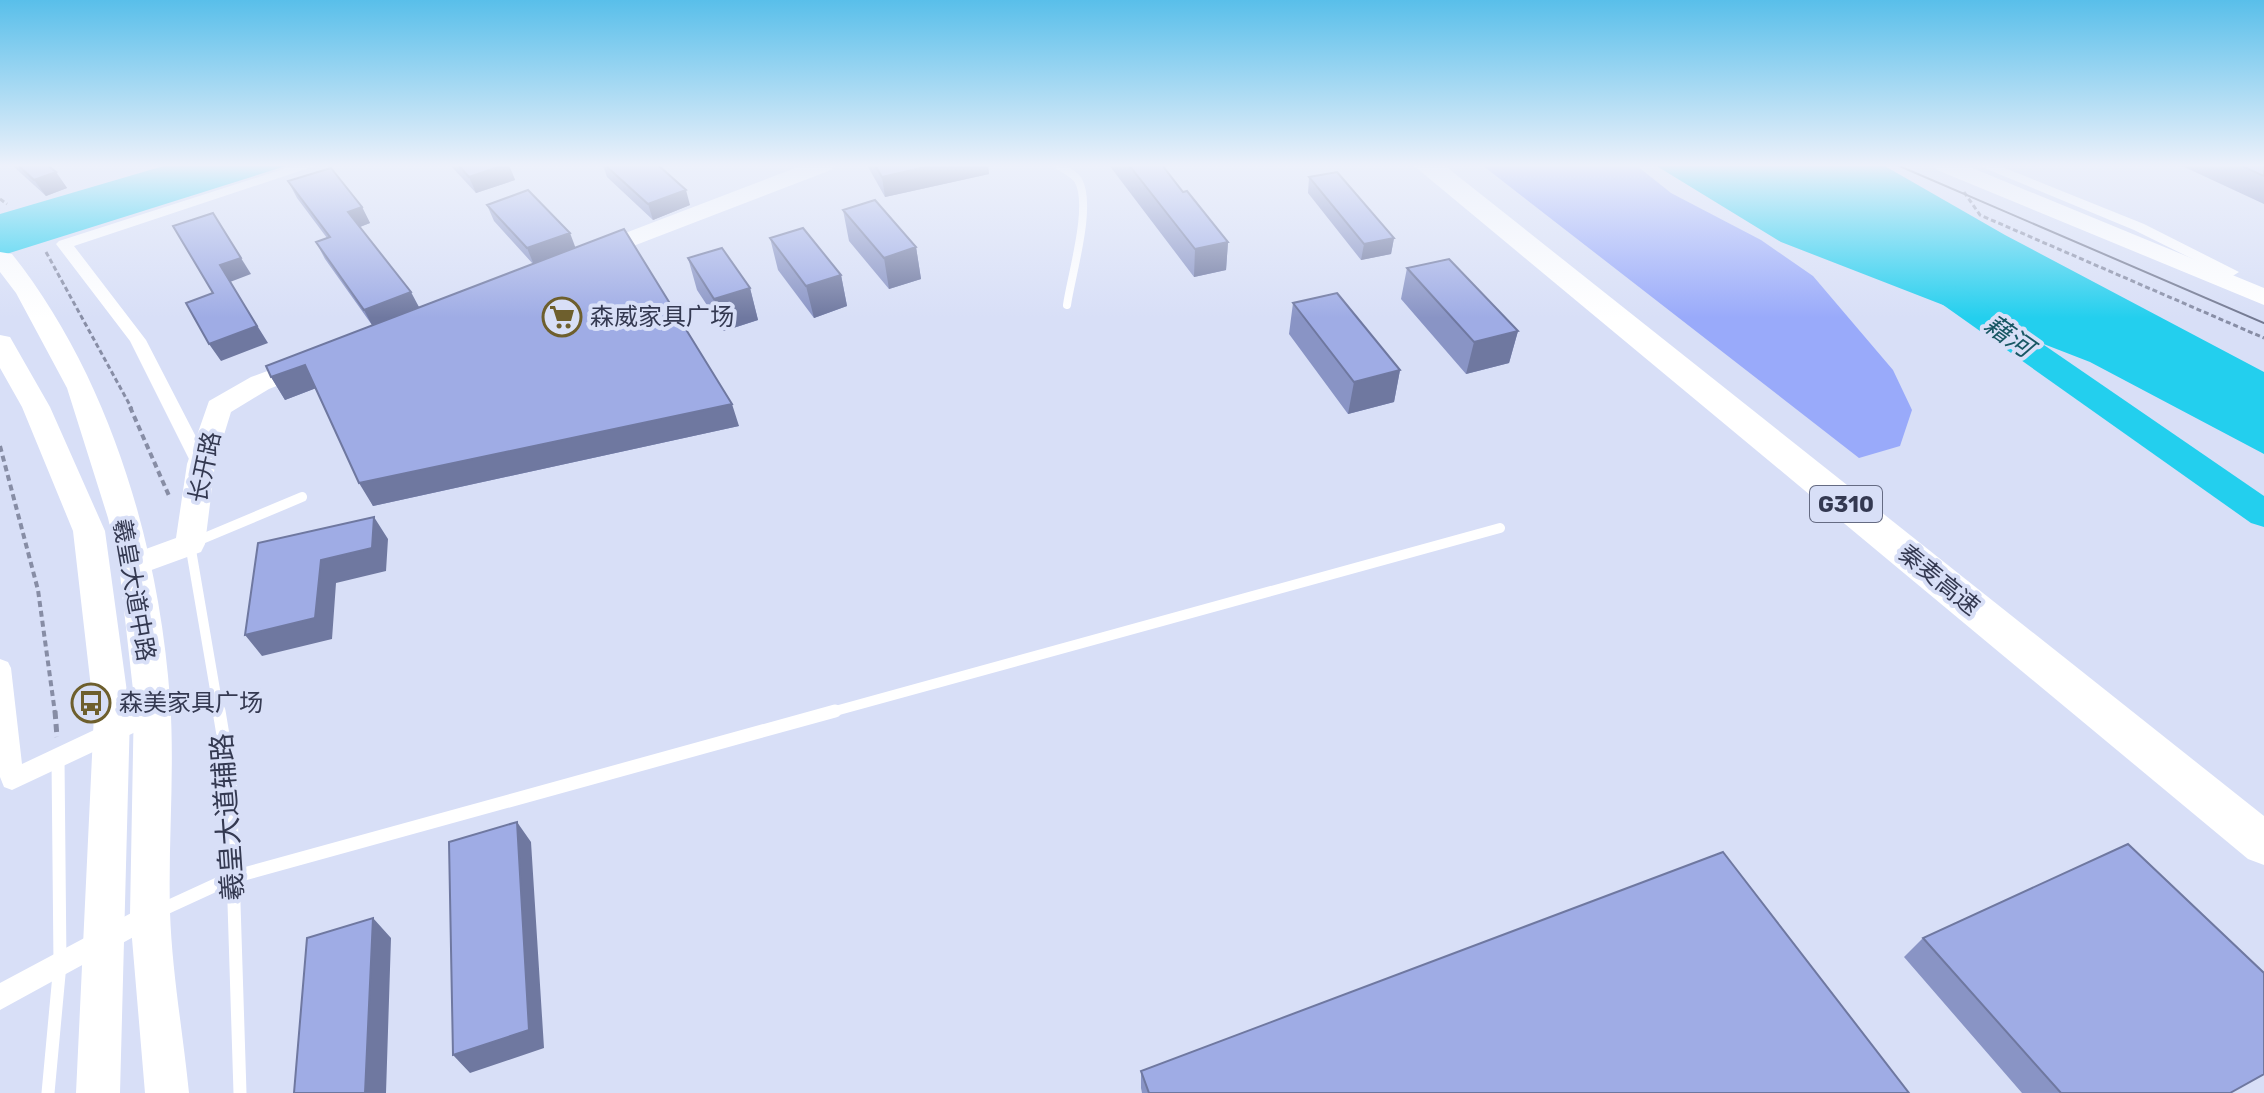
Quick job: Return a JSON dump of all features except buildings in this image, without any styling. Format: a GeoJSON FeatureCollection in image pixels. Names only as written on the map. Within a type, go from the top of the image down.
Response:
{"type":"FeatureCollection","features":[{"type":"Feature","properties":{"kind":"highway","name":"秦麦高速"},"geometry":{"type":"LineString","coordinates":[[1490,216],[2264,844]]}},
{"type":"Feature","properties":{"kind":"highway","name":"秦麦高速"},"geometry":{"type":"LineString","coordinates":[[1517,216],[2264,815]]}},
{"type":"Feature","properties":{"kind":"main road"},"geometry":{"type":"LineString","coordinates":[[2081,216],[2264,286]]}},
{"type":"Feature","properties":{"kind":"main road"},"geometry":{"type":"LineString","coordinates":[[2081,216],[2264,297]]}},
{"type":"Feature","properties":{"kind":"main road","name":"羲皇大道中路"},"geometry":{"type":"LineString","coordinates":[[3,259],[28,291],[81,388],[124,518],[135,565],[151,714],[150,915],[168,1089]]}},
{"type":"Feature","properties":{"kind":"main road","name":"羲皇大道中路"},"geometry":{"type":"LineString","coordinates":[[0,343],[36,407],[89,531],[112,714],[98,1093]]}},
{"type":"Feature","properties":{"kind":"street"},"geometry":{"type":"LineString","coordinates":[[152,216],[64,244],[138,340],[201,464]]}},
{"type":"Feature","properties":{"kind":"street"},"geometry":{"type":"LineString","coordinates":[[567,264],[691,216]]}},
{"type":"Feature","properties":{"kind":"street"},"geometry":{"type":"LineString","coordinates":[[2112,216],[2231,272]]}},
{"type":"Feature","properties":{"kind":"street","name":"长开路"},"geometry":{"type":"LineString","coordinates":[[190,544],[201,464],[219,407],[260,383],[333,355]]}},
{"type":"Feature","properties":{"kind":"street"},"geometry":{"type":"LineString","coordinates":[[135,565],[190,544]]}},
{"type":"Feature","properties":{"kind":"street"},"geometry":{"type":"LineString","coordinates":[[0,668],[12,780],[151,714]]}},
{"type":"Feature","properties":{"kind":"street"},"geometry":{"type":"LineString","coordinates":[[0,997],[150,915]]}},
{"type":"Feature","properties":{"kind":"lane"},"geometry":{"type":"LineString","coordinates":[[1067,305],[1069,277],[1083,216]]}},
{"type":"Feature","properties":{"kind":"lane"},"geometry":{"type":"LineString","coordinates":[[190,544],[302,497]]}},
{"type":"Feature","properties":{"kind":"lane"},"geometry":{"type":"LineString","coordinates":[[150,915],[233,877],[1500,528]]}},
{"type":"Feature","properties":{"kind":"lane","name":"羲皇大道辅路"},"geometry":{"type":"LineString","coordinates":[[190,544],[230,777],[240,1093]]}},
{"type":"Feature","properties":{"kind":"lane"},"geometry":{"type":"LineString","coordinates":[[48,1093],[60,964],[58,759]]}},
{"type":"Feature","properties":{"kind":"path"},"geometry":{"type":"LineString","coordinates":[[1982,216],[2264,338]]}},
{"type":"Feature","properties":{"kind":"path"},"geometry":{"type":"LineString","coordinates":[[46,252],[137,419],[172,502]]}},
{"type":"Feature","properties":{"kind":"path"},"geometry":{"type":"LineString","coordinates":[[0,446],[19,506],[53,673],[58,759]]}},
{"type":"Feature","properties":{"kind":"shaded area"},"geometry":{"type":"Polygon","coordinates":[[[0,216],[127,216],[0,256],[0,216]]]}},
{"type":"Feature","properties":{"kind":"shaded area"},"geometry":{"type":"Polygon","coordinates":[[[1548,216],[1715,216],[1761,240],[1813,276],[1893,370],[1912,410],[1900,446],[1859,458],[1548,216]]]}},
{"type":"Feature","properties":{"kind":"shaded area"},"geometry":{"type":"Polygon","coordinates":[[[1738,216],[1972,216],[2264,372],[2264,454],[2090,362],[1781,242],[1738,216]]]}},
{"type":"Feature","properties":{"kind":"waterway","name":"藉河"},"geometry":{"type":"LineString","coordinates":[[1950,295],[2264,514]]}},
{"type":"Feature","properties":{"kind":"tram line"},"geometry":{"type":"LineString","coordinates":[[2015,216],[2264,323]]}},
{"type":"Feature","properties":{"kind":"place","name":"森威家具广场"},"geometry":{"type":"Point","coordinates":[562,317]}},
{"type":"Feature","properties":{"kind":"place","name":"森美家具广场"},"geometry":{"type":"Point","coordinates":[91,703]}}]}
